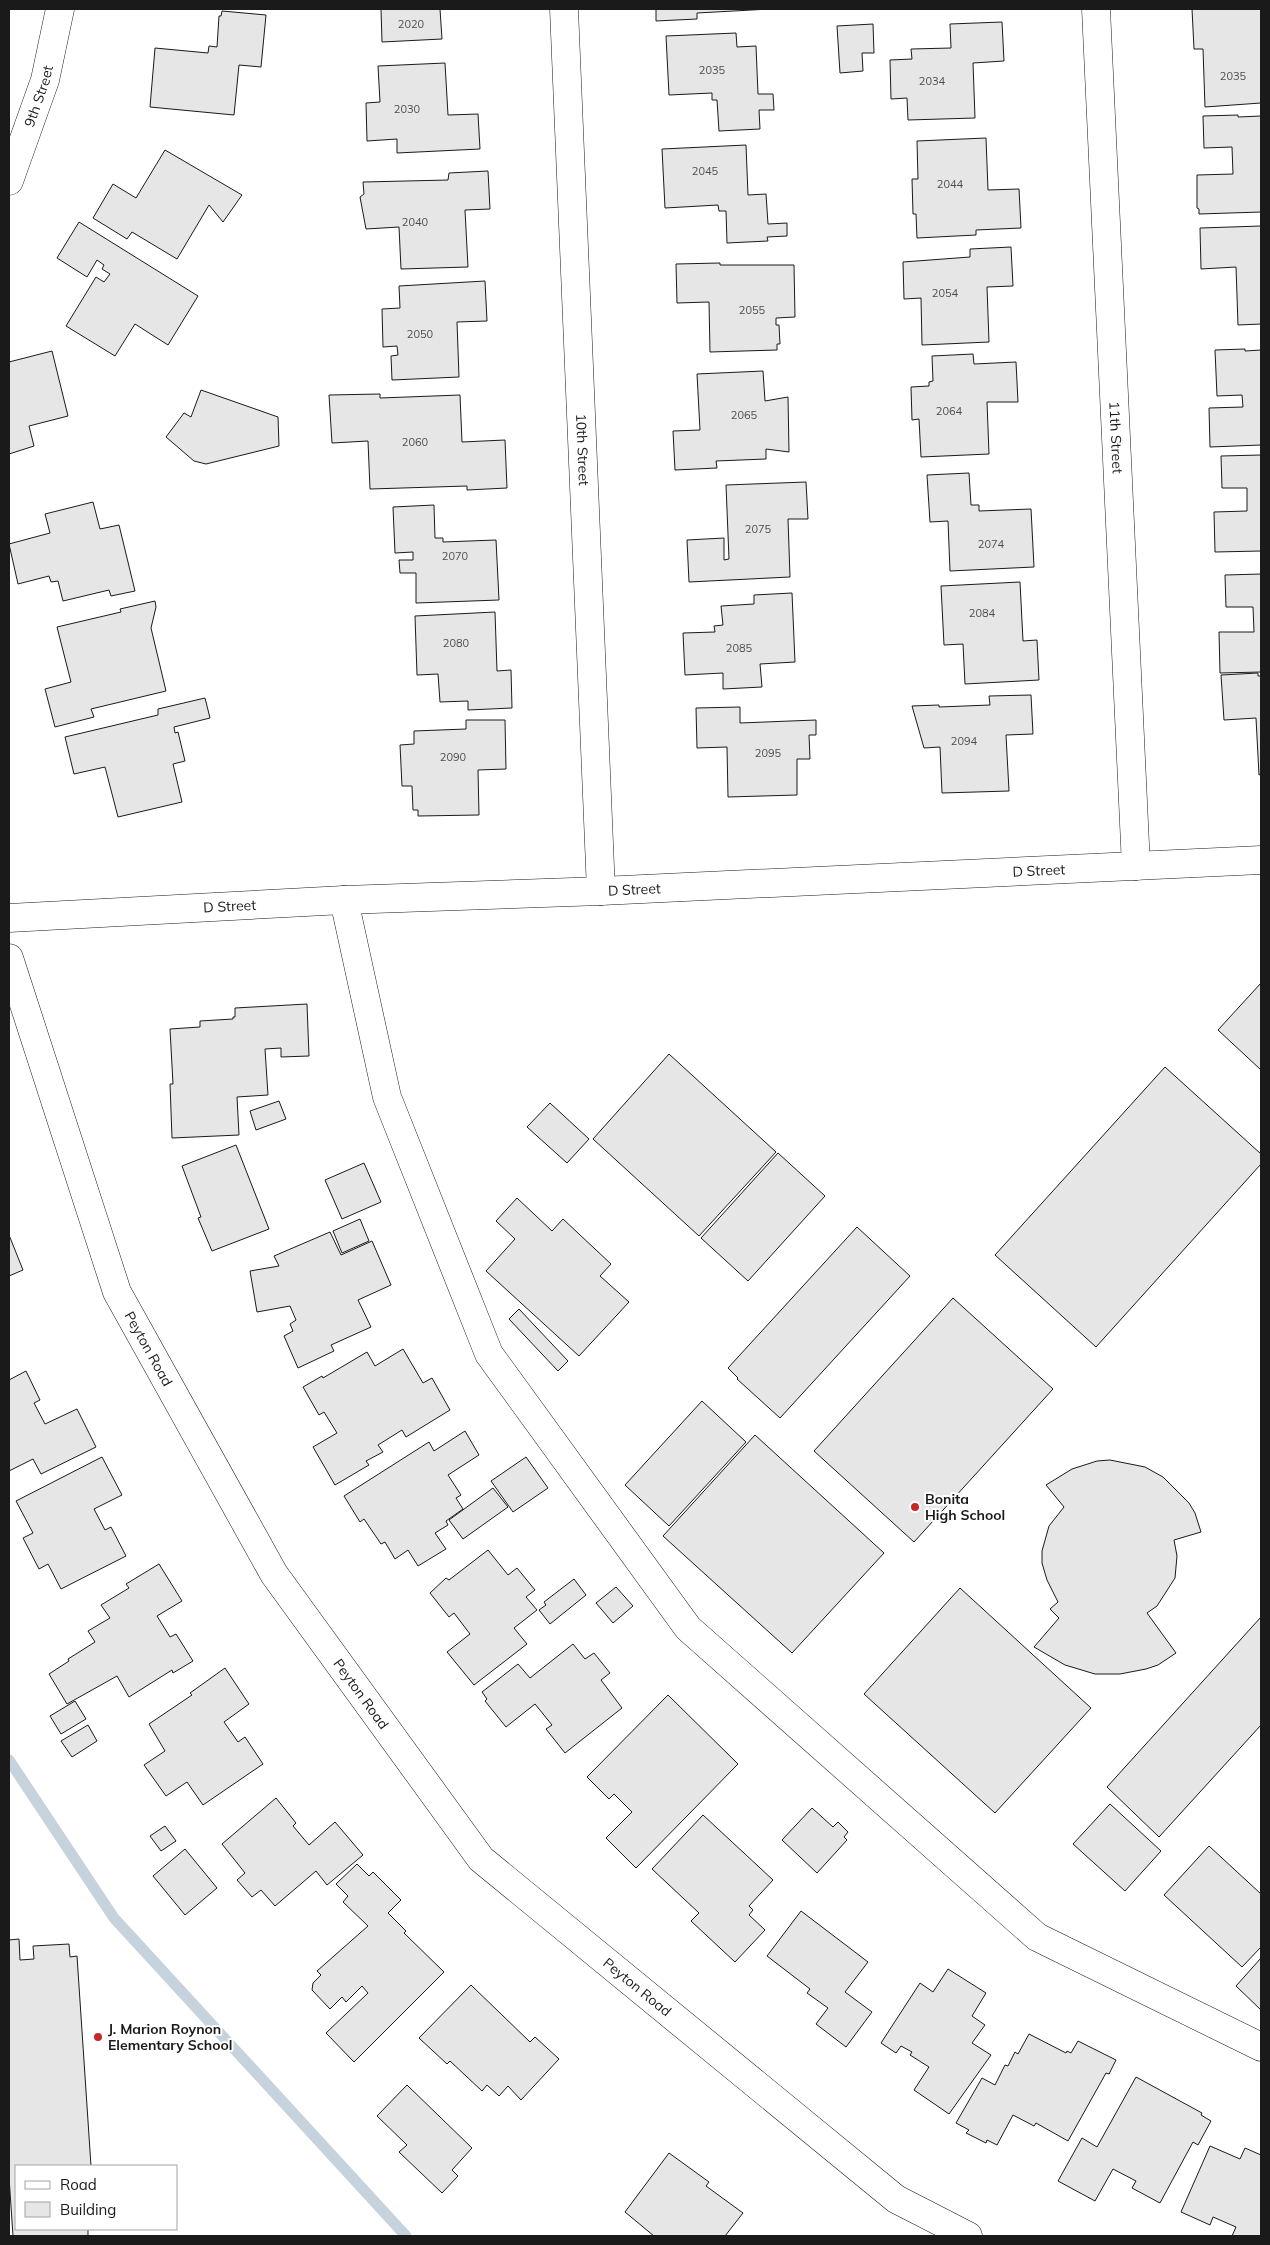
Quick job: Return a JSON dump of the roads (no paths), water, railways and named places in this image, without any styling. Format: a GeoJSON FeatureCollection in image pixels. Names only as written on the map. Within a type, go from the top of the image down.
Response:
{"type":"FeatureCollection","features":[{"type":"Feature","properties":{"kind":"street","name":"9th Street"},"geometry":{"type":"LineString","coordinates":[[9,181],[45,80],[60,9]]}},
{"type":"Feature","properties":{"kind":"street","name":"10th Street"},"geometry":{"type":"LineString","coordinates":[[564,9],[601,891]]}},
{"type":"Feature","properties":{"kind":"street","name":"11th Street"},"geometry":{"type":"LineString","coordinates":[[1096,9],[1136,866]]}},
{"type":"Feature","properties":{"kind":"street","name":"D Street"},"geometry":{"type":"LineString","coordinates":[[9,918],[344,900],[601,891],[1261,860]]}},
{"type":"Feature","properties":{"kind":"street"},"geometry":{"type":"LineString","coordinates":[[344,900],[387,1097],[489,1354],[688,1628],[1037,1937],[1261,2047]]}},
{"type":"Feature","properties":{"kind":"street","name":"Peyton Road"},"geometry":{"type":"LineString","coordinates":[[9,958],[117,1292],[274,1574],[481,1859],[896,2199],[968,2236]]}},
{"type":"Feature","properties":{"kind":"waterway"},"geometry":{"type":"LineString","coordinates":[[9,1760],[114,1918],[406,2236]]}},
{"type":"Feature","properties":{"kind":"place","name":"Bonita High School"},"geometry":{"type":"Point","coordinates":[915,1507]}},
{"type":"Feature","properties":{"kind":"place","name":"J. Marion Roynon Elementary School"},"geometry":{"type":"Point","coordinates":[98,2037]}}]}
